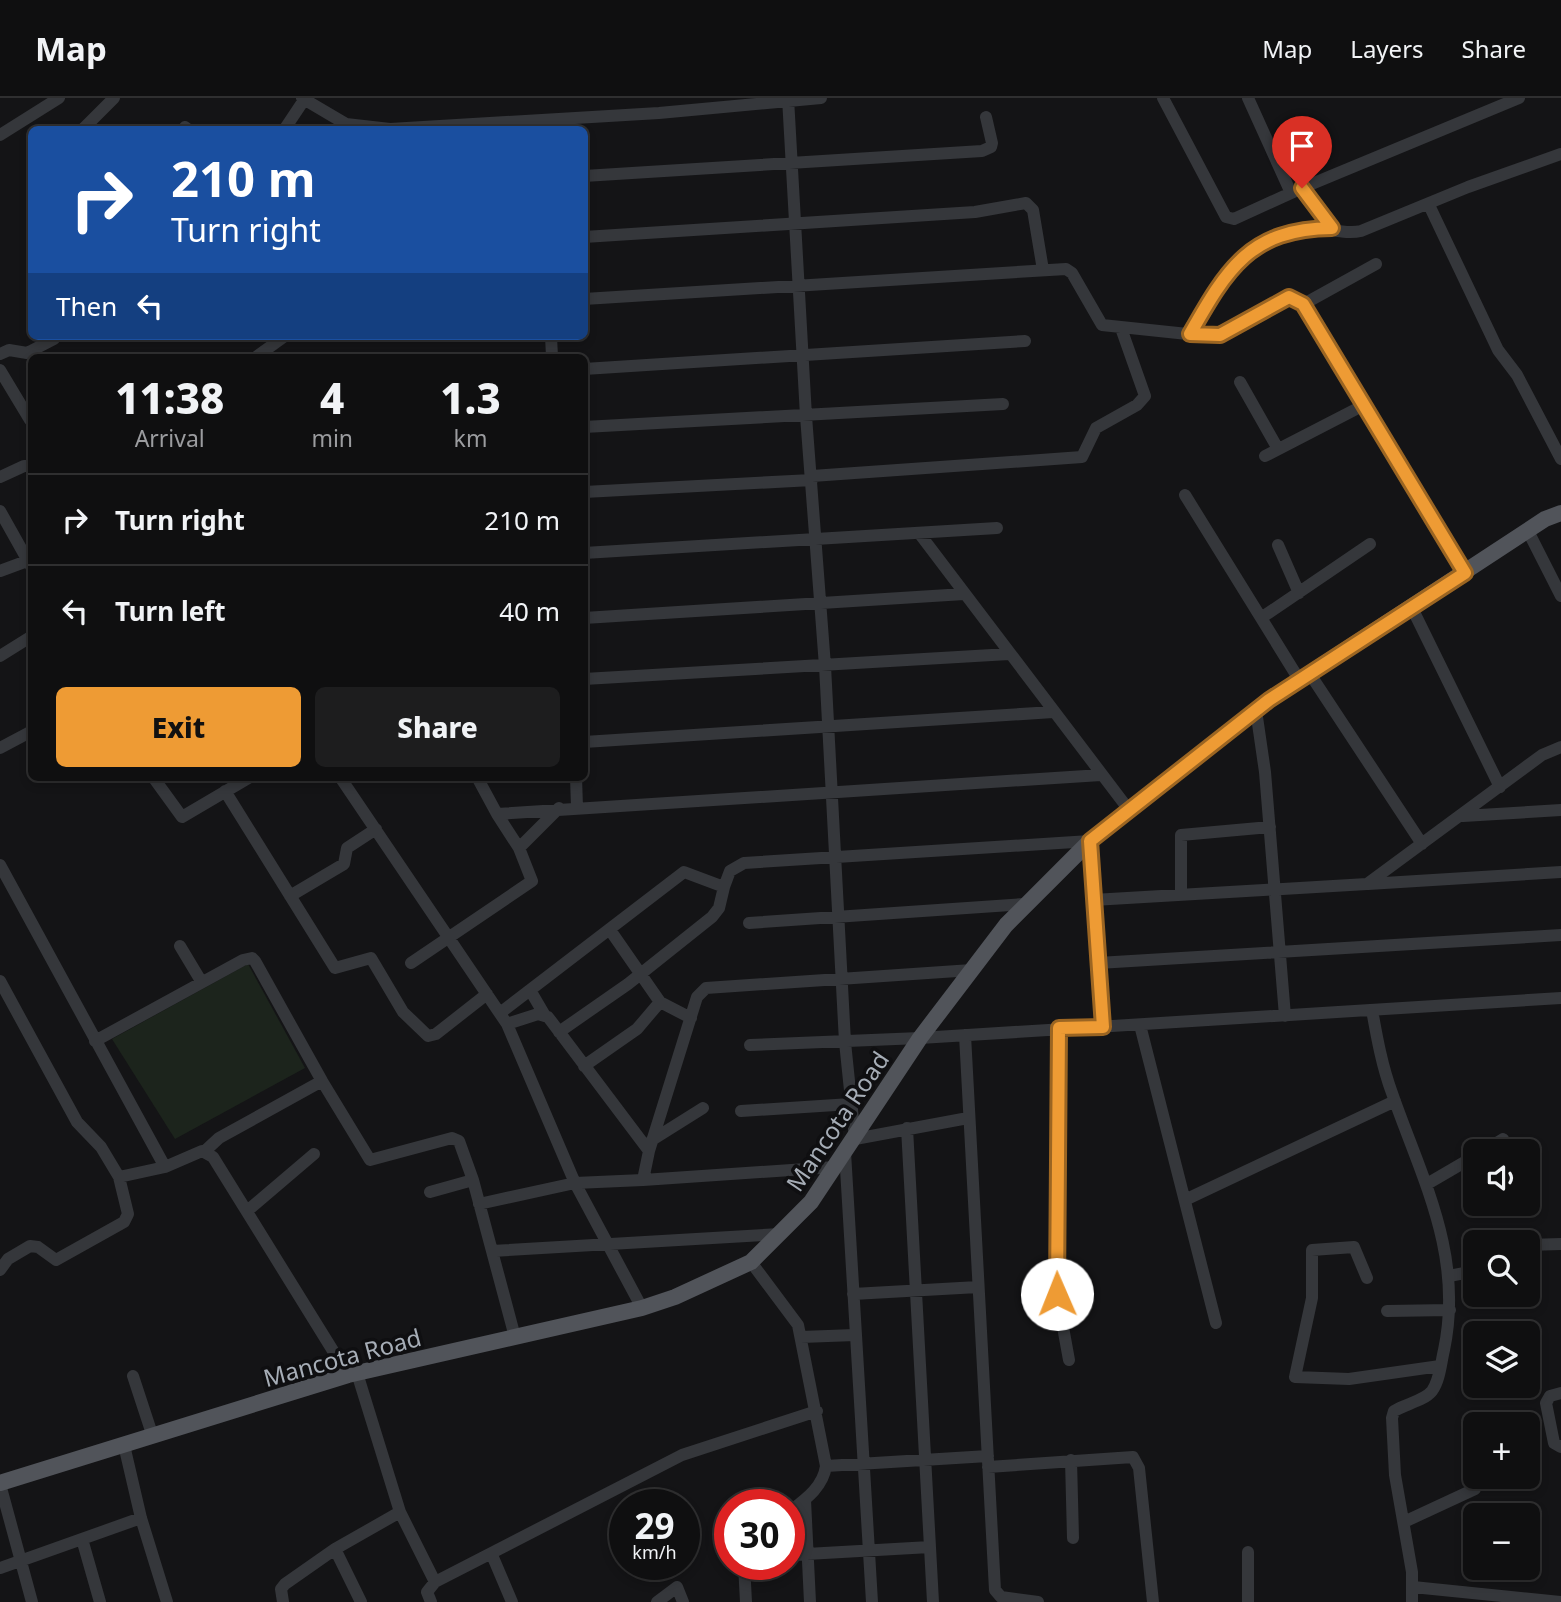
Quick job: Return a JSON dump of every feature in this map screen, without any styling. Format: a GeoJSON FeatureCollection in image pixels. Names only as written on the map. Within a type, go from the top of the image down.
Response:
{"type":"FeatureCollection","features":[{"type":"Feature","properties":{"kind":"main road","name":"Mancota Road"},"geometry":{"type":"LineString","coordinates":[[0,1483],[353,1374],[642,1308],[751,1262],[811,1202],[920,1038],[1024,904],[1090,841],[1256,710],[1528,531],[1561,513]]}},
{"type":"Feature","properties":{"kind":"street"},"geometry":{"type":"LineString","coordinates":[[0,135],[59,98]]}},
{"type":"Feature","properties":{"kind":"street"},"geometry":{"type":"LineString","coordinates":[[86,126],[114,98]]}},
{"type":"Feature","properties":{"kind":"street"},"geometry":{"type":"LineString","coordinates":[[659,98],[659,113]]}},
{"type":"Feature","properties":{"kind":"street"},"geometry":{"type":"LineString","coordinates":[[455,126],[541,124],[821,98]]}},
{"type":"Feature","properties":{"kind":"street"},"geometry":{"type":"LineString","coordinates":[[1163,98],[1226,217],[1234,219],[1519,98]]}},
{"type":"Feature","properties":{"kind":"street"},"geometry":{"type":"LineString","coordinates":[[1248,98],[1296,191],[1332,228]]}},
{"type":"Feature","properties":{"kind":"street"},"geometry":{"type":"LineString","coordinates":[[286,126],[303,99],[346,124],[358,126]]}},
{"type":"Feature","properties":{"kind":"street"},"geometry":{"type":"LineString","coordinates":[[788,99],[851,1104],[853,1294],[872,1602]]}},
{"type":"Feature","properties":{"kind":"street"},"geometry":{"type":"LineString","coordinates":[[588,176],[982,151],[992,143],[986,117]]}},
{"type":"Feature","properties":{"kind":"street"},"geometry":{"type":"LineString","coordinates":[[1190,334],[1212,295],[1257,245],[1296,230],[1332,228],[1351,233],[1361,231],[1468,187],[1561,154]]}},
{"type":"Feature","properties":{"kind":"street"},"geometry":{"type":"LineString","coordinates":[[588,237],[975,212],[1026,203],[1033,210],[1043,270]]}},
{"type":"Feature","properties":{"kind":"street"},"geometry":{"type":"LineString","coordinates":[[1429,205],[1500,354],[1517,375],[1561,459]]}},
{"type":"Feature","properties":{"kind":"street"},"geometry":{"type":"LineString","coordinates":[[1303,304],[1376,264]]}},
{"type":"Feature","properties":{"kind":"street"},"geometry":{"type":"LineString","coordinates":[[588,299],[801,288],[1043,270],[1071,271],[1100,323],[1121,328],[1220,335],[1289,297],[1303,304],[1465,573]]}},
{"type":"Feature","properties":{"kind":"street"},"geometry":{"type":"LineString","coordinates":[[588,492],[1082,457],[1096,428],[1138,405],[1145,396],[1121,328]]}},
{"type":"Feature","properties":{"kind":"street"},"geometry":{"type":"LineString","coordinates":[[0,354],[9,350],[27,353],[52,340]]}},
{"type":"Feature","properties":{"kind":"street"},"geometry":{"type":"LineString","coordinates":[[260,354],[279,340]]}},
{"type":"Feature","properties":{"kind":"street"},"geometry":{"type":"LineString","coordinates":[[588,369],[1025,341]]}},
{"type":"Feature","properties":{"kind":"street"},"geometry":{"type":"LineString","coordinates":[[0,370],[28,417]]}},
{"type":"Feature","properties":{"kind":"street"},"geometry":{"type":"LineString","coordinates":[[1240,382],[1278,449]]}},
{"type":"Feature","properties":{"kind":"street"},"geometry":{"type":"LineString","coordinates":[[588,427],[1003,404]]}},
{"type":"Feature","properties":{"kind":"street"},"geometry":{"type":"LineString","coordinates":[[1265,456],[1364,405]]}},
{"type":"Feature","properties":{"kind":"street"},"geometry":{"type":"LineString","coordinates":[[0,477],[28,466]]}},
{"type":"Feature","properties":{"kind":"street"},"geometry":{"type":"LineString","coordinates":[[1185,495],[1261,618],[1422,844]]}},
{"type":"Feature","properties":{"kind":"street"},"geometry":{"type":"LineString","coordinates":[[0,511],[28,562]]}},
{"type":"Feature","properties":{"kind":"street"},"geometry":{"type":"LineString","coordinates":[[588,552],[997,528]]}},
{"type":"Feature","properties":{"kind":"street"},"geometry":{"type":"LineString","coordinates":[[1528,531],[1561,596]]}},
{"type":"Feature","properties":{"kind":"street"},"geometry":{"type":"LineString","coordinates":[[919,533],[1129,810]]}},
{"type":"Feature","properties":{"kind":"street"},"geometry":{"type":"LineString","coordinates":[[1261,618],[1370,544]]}},
{"type":"Feature","properties":{"kind":"street"},"geometry":{"type":"LineString","coordinates":[[1278,545],[1299,593]]}},
{"type":"Feature","properties":{"kind":"street"},"geometry":{"type":"LineString","coordinates":[[0,571],[28,564]]}},
{"type":"Feature","properties":{"kind":"street"},"geometry":{"type":"LineString","coordinates":[[588,618],[964,594]]}},
{"type":"Feature","properties":{"kind":"street"},"geometry":{"type":"LineString","coordinates":[[1412,608],[1500,787]]}},
{"type":"Feature","properties":{"kind":"street"},"geometry":{"type":"LineString","coordinates":[[0,656],[28,638]]}},
{"type":"Feature","properties":{"kind":"street"},"geometry":{"type":"LineString","coordinates":[[588,680],[1009,654]]}},
{"type":"Feature","properties":{"kind":"street"},"geometry":{"type":"LineString","coordinates":[[1256,710],[1270,827],[1284,1016]]}},
{"type":"Feature","properties":{"kind":"street"},"geometry":{"type":"LineString","coordinates":[[588,742],[827,729],[1053,712]]}},
{"type":"Feature","properties":{"kind":"street"},"geometry":{"type":"LineString","coordinates":[[0,748],[28,733]]}},
{"type":"Feature","properties":{"kind":"street"},"geometry":{"type":"LineString","coordinates":[[1367,884],[1463,816],[1542,755],[1561,747]]}},
{"type":"Feature","properties":{"kind":"street"},"geometry":{"type":"LineString","coordinates":[[497,814],[559,808],[701,802],[831,790],[1101,775]]}},
{"type":"Feature","properties":{"kind":"street"},"geometry":{"type":"LineString","coordinates":[[156,781],[181,817],[243,781]]}},
{"type":"Feature","properties":{"kind":"street"},"geometry":{"type":"LineString","coordinates":[[343,781],[504,1018],[575,1184],[642,1308]]}},
{"type":"Feature","properties":{"kind":"street"},"geometry":{"type":"LineString","coordinates":[[411,963],[532,881],[519,848],[479,781]]}},
{"type":"Feature","properties":{"kind":"street"},"geometry":{"type":"LineString","coordinates":[[576,781],[578,807]]}},
{"type":"Feature","properties":{"kind":"street"},"geometry":{"type":"LineString","coordinates":[[225,791],[331,966],[339,968],[371,958],[403,1012],[428,1036],[436,1034],[487,994]]}},
{"type":"Feature","properties":{"kind":"street"},"geometry":{"type":"LineString","coordinates":[[519,848],[559,808]]}},
{"type":"Feature","properties":{"kind":"street"},"geometry":{"type":"LineString","coordinates":[[1463,816],[1561,810]]}},
{"type":"Feature","properties":{"kind":"street"},"geometry":{"type":"LineString","coordinates":[[1181,895],[1181,835],[1270,827]]}},
{"type":"Feature","properties":{"kind":"street"},"geometry":{"type":"LineString","coordinates":[[290,896],[344,864],[347,848],[376,830]]}},
{"type":"Feature","properties":{"kind":"street"},"geometry":{"type":"LineString","coordinates":[[559,1032],[642,974],[712,917],[719,908],[730,871],[739,864],[1090,841],[1103,1027]]}},
{"type":"Feature","properties":{"kind":"street"},"geometry":{"type":"LineString","coordinates":[[0,865],[164,1167]]}},
{"type":"Feature","properties":{"kind":"street"},"geometry":{"type":"LineString","coordinates":[[504,1018],[530,990],[684,872],[724,887]]}},
{"type":"Feature","properties":{"kind":"street"},"geometry":{"type":"LineString","coordinates":[[1093,900],[1561,872]]}},
{"type":"Feature","properties":{"kind":"street"},"geometry":{"type":"LineString","coordinates":[[749,923],[1024,904]]}},
{"type":"Feature","properties":{"kind":"street"},"geometry":{"type":"LineString","coordinates":[[610,930],[660,1002],[691,1018]]}},
{"type":"Feature","properties":{"kind":"street"},"geometry":{"type":"LineString","coordinates":[[1098,963],[1561,935]]}},
{"type":"Feature","properties":{"kind":"street"},"geometry":{"type":"LineString","coordinates":[[180,946],[201,981]]}},
{"type":"Feature","properties":{"kind":"street"},"geometry":{"type":"LineString","coordinates":[[95,1041],[201,981],[252,958],[322,1082],[370,1160],[455,1138],[461,1144],[516,1337]]}},
{"type":"Feature","properties":{"kind":"street"},"geometry":{"type":"LineString","coordinates":[[643,1180],[650,1146],[697,997],[706,988],[972,970]]}},
{"type":"Feature","properties":{"kind":"street"},"geometry":{"type":"LineString","coordinates":[[0,982],[77,1122],[101,1147],[119,1177],[128,1214],[124,1222],[56,1260],[48,1257],[38,1247],[30,1246],[15,1254],[0,1270]]}},
{"type":"Feature","properties":{"kind":"street"},"geometry":{"type":"LineString","coordinates":[[530,990],[544,1014],[650,1146]]}},
{"type":"Feature","properties":{"kind":"street"},"geometry":{"type":"LineString","coordinates":[[750,1045],[920,1038],[1561,998]]}},
{"type":"Feature","properties":{"kind":"street"},"geometry":{"type":"LineString","coordinates":[[584,1066],[637,1030],[660,1002]]}},
{"type":"Feature","properties":{"kind":"street"},"geometry":{"type":"LineString","coordinates":[[1372,1010],[1395,1101],[1427,1184],[1450,1276],[1450,1310],[1440,1366],[1432,1391],[1399,1408],[1392,1419],[1395,1475],[1413,1587],[1412,1602]]}},
{"type":"Feature","properties":{"kind":"street"},"geometry":{"type":"LineString","coordinates":[[504,1018],[544,1014]]}},
{"type":"Feature","properties":{"kind":"street"},"geometry":{"type":"LineString","coordinates":[[1140,1025],[1187,1199],[1216,1323]]}},
{"type":"Feature","properties":{"kind":"street"},"geometry":{"type":"LineString","coordinates":[[1059,1028],[1057,1294],[1069,1360]]}},
{"type":"Feature","properties":{"kind":"street"},"geometry":{"type":"LineString","coordinates":[[965,1035],[997,1594],[1038,1602]]}},
{"type":"Feature","properties":{"kind":"street"},"geometry":{"type":"LineString","coordinates":[[119,1177],[164,1167],[205,1151],[219,1138],[322,1082]]}},
{"type":"Feature","properties":{"kind":"street"},"geometry":{"type":"LineString","coordinates":[[1187,1199],[1395,1101]]}},
{"type":"Feature","properties":{"kind":"street"},"geometry":{"type":"LineString","coordinates":[[741,1111],[851,1104]]}},
{"type":"Feature","properties":{"kind":"street"},"geometry":{"type":"LineString","coordinates":[[650,1146],[703,1108]]}},
{"type":"Feature","properties":{"kind":"street"},"geometry":{"type":"LineString","coordinates":[[850,1146],[907,1128],[968,1118]]}},
{"type":"Feature","properties":{"kind":"street"},"geometry":{"type":"LineString","coordinates":[[907,1128],[933,1602]]}},
{"type":"Feature","properties":{"kind":"street"},"geometry":{"type":"LineString","coordinates":[[205,1151],[213,1157],[353,1374],[400,1513],[435,1582]]}},
{"type":"Feature","properties":{"kind":"street"},"geometry":{"type":"LineString","coordinates":[[247,1211],[314,1154]]}},
{"type":"Feature","properties":{"kind":"street"},"geometry":{"type":"LineString","coordinates":[[1427,1184],[1463,1163]]}},
{"type":"Feature","properties":{"kind":"street"},"geometry":{"type":"LineString","coordinates":[[479,1204],[575,1184],[835,1167]]}},
{"type":"Feature","properties":{"kind":"street"},"geometry":{"type":"LineString","coordinates":[[430,1192],[473,1180]]}},
{"type":"Feature","properties":{"kind":"street"},"geometry":{"type":"LineString","coordinates":[[492,1251],[780,1234]]}},
{"type":"Feature","properties":{"kind":"street"},"geometry":{"type":"LineString","coordinates":[[1540,1245],[1561,1244]]}},
{"type":"Feature","properties":{"kind":"street"},"geometry":{"type":"LineString","coordinates":[[1367,1278],[1354,1247],[1312,1250],[1312,1298],[1295,1377],[1349,1379],[1440,1366]]}},
{"type":"Feature","properties":{"kind":"street"},"geometry":{"type":"LineString","coordinates":[[751,1262],[792,1315],[801,1337],[817,1411],[826,1466],[824,1478],[805,1500],[810,1602]]}},
{"type":"Feature","properties":{"kind":"street"},"geometry":{"type":"LineString","coordinates":[[1450,1276],[1463,1274]]}},
{"type":"Feature","properties":{"kind":"street"},"geometry":{"type":"LineString","coordinates":[[853,1294],[978,1287]]}},
{"type":"Feature","properties":{"kind":"street"},"geometry":{"type":"LineString","coordinates":[[1387,1311],[1450,1310]]}},
{"type":"Feature","properties":{"kind":"street"},"geometry":{"type":"LineString","coordinates":[[801,1337],[856,1335]]}},
{"type":"Feature","properties":{"kind":"street"},"geometry":{"type":"LineString","coordinates":[[132,1376],[153,1437]]}},
{"type":"Feature","properties":{"kind":"street"},"geometry":{"type":"LineString","coordinates":[[1561,1393],[1550,1396],[1546,1403],[1553,1443],[1561,1447]]}},
{"type":"Feature","properties":{"kind":"street"},"geometry":{"type":"LineString","coordinates":[[431,1602],[427,1592],[435,1582],[682,1455],[817,1411]]}},
{"type":"Feature","properties":{"kind":"street"},"geometry":{"type":"LineString","coordinates":[[124,1445],[141,1518],[167,1602]]}},
{"type":"Feature","properties":{"kind":"street"},"geometry":{"type":"LineString","coordinates":[[826,1466],[925,1460],[988,1462],[1127,1456],[1138,1462],[1153,1602]]}},
{"type":"Feature","properties":{"kind":"street"},"geometry":{"type":"LineString","coordinates":[[1071,1460],[1073,1538]]}},
{"type":"Feature","properties":{"kind":"street"},"geometry":{"type":"LineString","coordinates":[[0,1483],[19,1562],[32,1602]]}},
{"type":"Feature","properties":{"kind":"street"},"geometry":{"type":"LineString","coordinates":[[1404,1522],[1475,1489]]}},
{"type":"Feature","properties":{"kind":"street"},"geometry":{"type":"LineString","coordinates":[[283,1602],[281,1589],[285,1584],[335,1549],[400,1513]]}},
{"type":"Feature","properties":{"kind":"street"},"geometry":{"type":"LineString","coordinates":[[0,1568],[141,1518]]}},
{"type":"Feature","properties":{"kind":"street"},"geometry":{"type":"LineString","coordinates":[[82,1539],[100,1602]]}},
{"type":"Feature","properties":{"kind":"street"},"geometry":{"type":"LineString","coordinates":[[805,1553],[930,1547]]}},
{"type":"Feature","properties":{"kind":"street"},"geometry":{"type":"LineString","coordinates":[[335,1549],[361,1602]]}},
{"type":"Feature","properties":{"kind":"street"},"geometry":{"type":"LineString","coordinates":[[1248,1552],[1248,1602]]}},
{"type":"Feature","properties":{"kind":"street"},"geometry":{"type":"LineString","coordinates":[[492,1555],[512,1602]]}},
{"type":"Feature","properties":{"kind":"street"},"geometry":{"type":"LineString","coordinates":[[745,1580],[746,1602]]}},
{"type":"Feature","properties":{"kind":"street"},"geometry":{"type":"LineString","coordinates":[[657,1602],[677,1587],[682,1602]]}},
{"type":"Feature","properties":{"kind":"street"},"geometry":{"type":"LineString","coordinates":[[1413,1587],[1561,1602]]}},
{"type":"Feature","properties":{"kind":"shaded area"},"geometry":{"type":"Polygon","coordinates":[[[248,964],[305,1068],[175,1139],[112,1039],[248,964]]]}},
{"type":"Feature","properties":{"kind":"route"},"geometry":{"type":"LineString","coordinates":[[1057,1294],[1059,1028],[1103,1027],[1090,841],[1269,700],[1465,573],[1303,304],[1289,297],[1216,337],[1190,334],[1212,295],[1257,245],[1296,230],[1332,228],[1313,207],[1302,188]]}}]}
